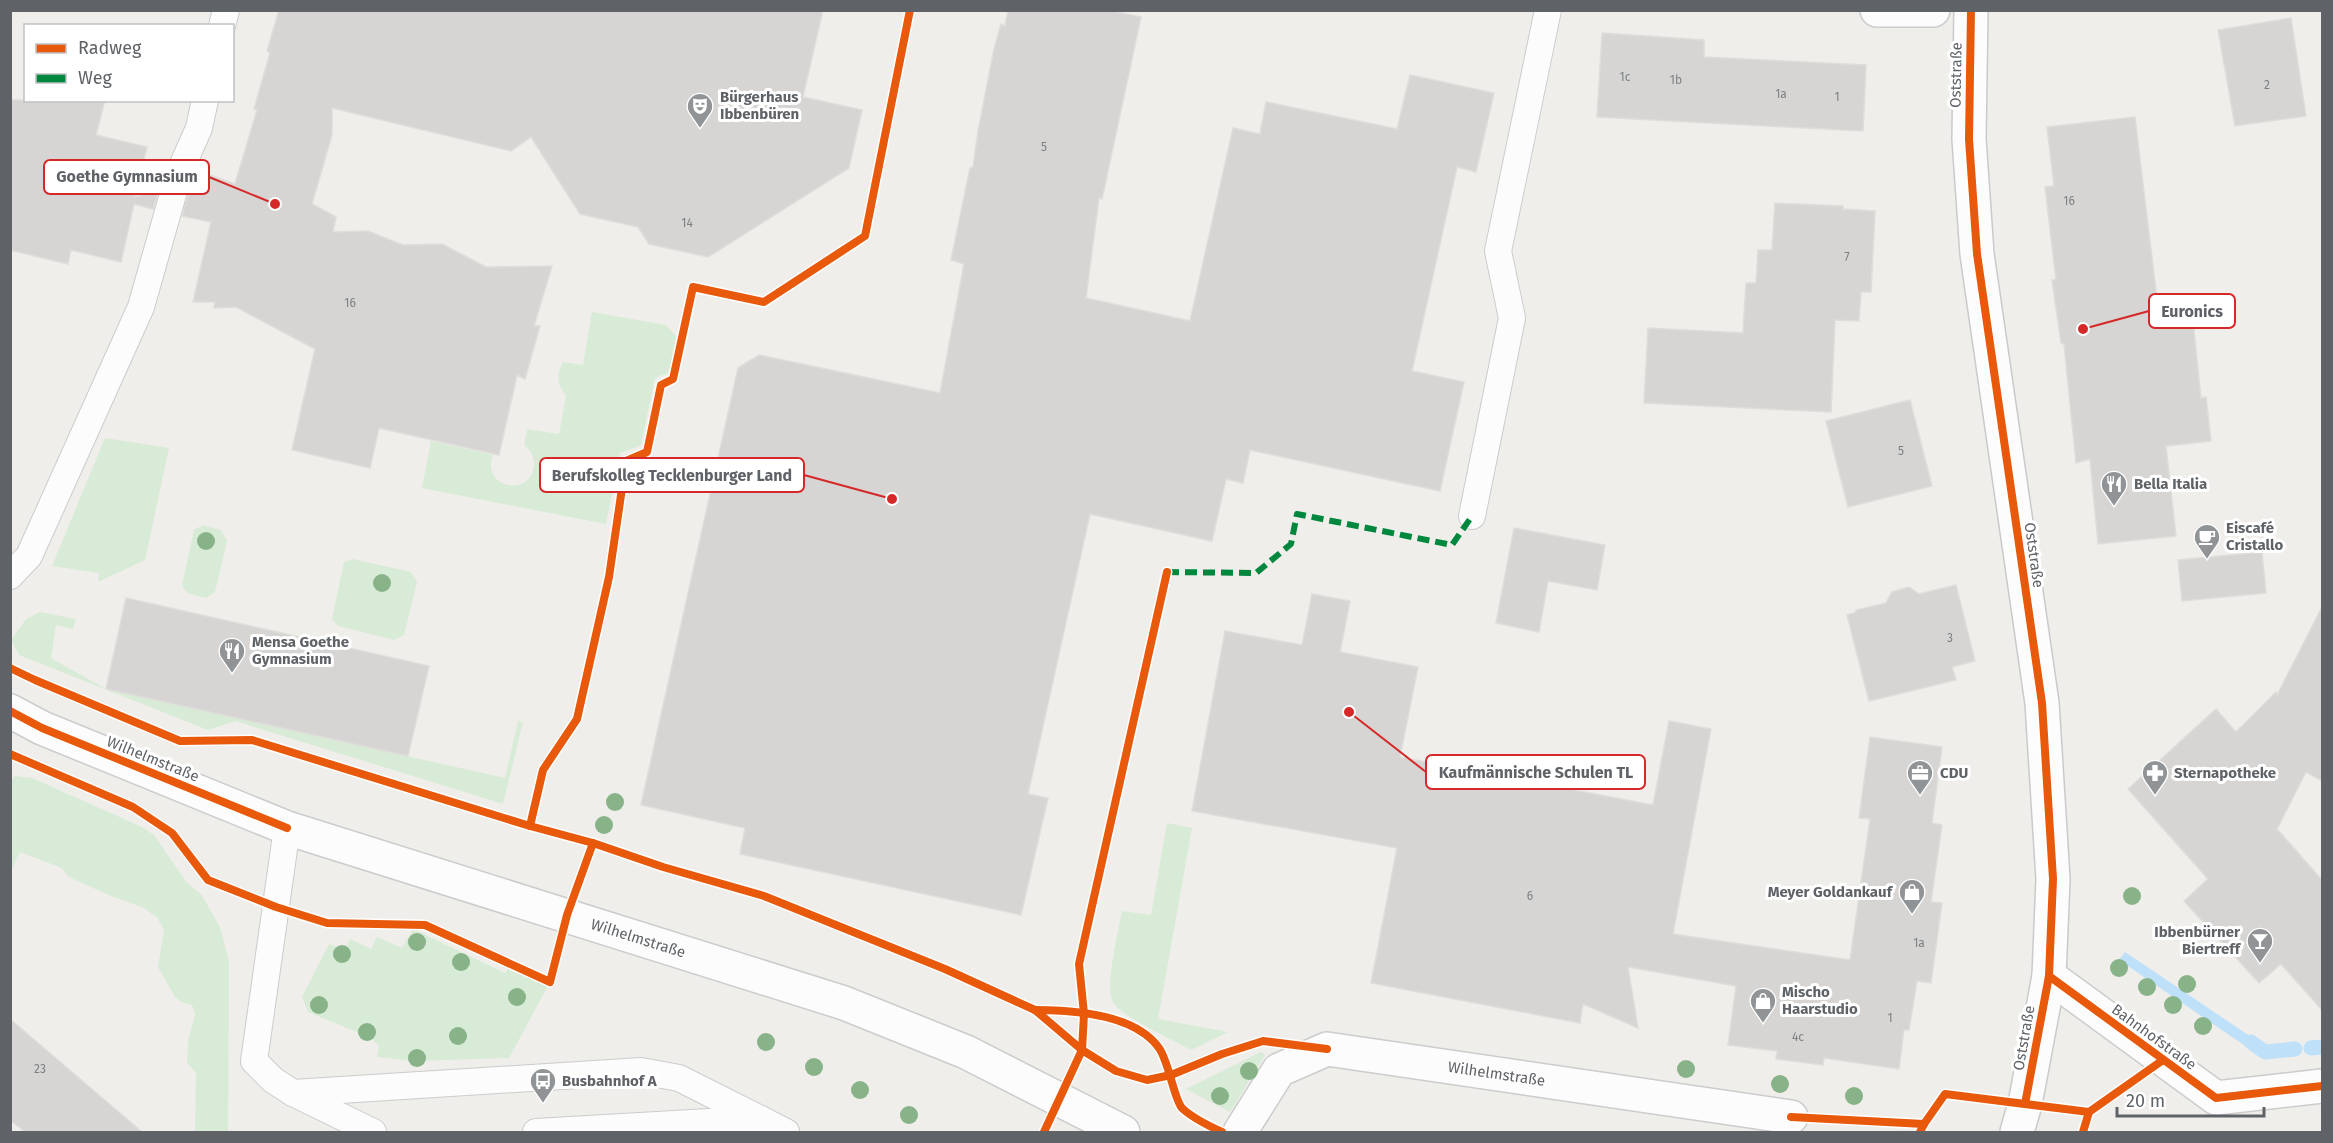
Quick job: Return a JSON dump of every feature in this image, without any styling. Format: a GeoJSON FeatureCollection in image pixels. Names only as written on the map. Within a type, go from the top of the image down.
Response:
{"type":"FeatureCollection","features":[{"type":"Feature","properties":{"kind":"street"},"geometry":{"type":"LineString","coordinates":[[1877,10],[1933,10]]}},
{"type":"Feature","properties":{"kind":"street","name":"Oststraße"},"geometry":{"type":"LineString","coordinates":[[1971,10],[1969,139],[1977,254],[2042,703],[2053,879],[2049,976],[2025,1104],[2017,1132]]}},
{"type":"Feature","properties":{"kind":"street","name":"Wilhelmstraße"},"geometry":{"type":"LineString","coordinates":[[10,711],[42,728],[287,828],[844,1003],[966,1052],[1123,1132]]}},
{"type":"Feature","properties":{"kind":"street","name":"Bahnhofstraße"},"geometry":{"type":"LineString","coordinates":[[2049,976],[2216,1098],[2322,1086]]}},
{"type":"Feature","properties":{"kind":"street","name":"Wilhelmstraße"},"geometry":{"type":"LineString","coordinates":[[1240,1132],[1279,1070],[1327,1049],[1791,1117]]}},
{"type":"Feature","properties":{"kind":"lane"},"geometry":{"type":"LineString","coordinates":[[1472,516],[1512,318],[1498,251],[1548,10]]}},
{"type":"Feature","properties":{"kind":"lane"},"geometry":{"type":"LineString","coordinates":[[10,576],[29,556],[141,307],[179,173],[199,128],[205,102]]}},
{"type":"Feature","properties":{"kind":"lane"},"geometry":{"type":"LineString","coordinates":[[287,828],[254,1061],[273,1080],[293,1093],[373,1132]]}},
{"type":"Feature","properties":{"kind":"lane"},"geometry":{"type":"LineString","coordinates":[[293,1093],[641,1071],[679,1078],[786,1132]]}},
{"type":"Feature","properties":{"kind":"lane"},"geometry":{"type":"LineString","coordinates":[[536,1132],[762,1119]]}},
{"type":"Feature","properties":{"kind":"green space"},"geometry":{"type":"Polygon","coordinates":[[[592,312],[666,325],[676,336],[670,372],[655,378],[641,445],[620,453],[606,524],[422,488],[431,441],[493,455],[491,466],[494,475],[499,481],[508,485],[524,482],[531,476],[534,460],[524,445],[527,429],[559,434],[566,396],[559,383],[559,372],[563,362],[583,365],[592,312]]]}},
{"type":"Feature","properties":{"kind":"green space"},"geometry":{"type":"Polygon","coordinates":[[[105,438],[169,448],[145,560],[98,582],[99,573],[52,566],[105,438]]]}},
{"type":"Feature","properties":{"kind":"green space"},"geometry":{"type":"Polygon","coordinates":[[[203,525],[221,530],[227,541],[215,592],[206,598],[187,593],[182,585],[194,530],[203,525]]]}},
{"type":"Feature","properties":{"kind":"green space"},"geometry":{"type":"Polygon","coordinates":[[[353,559],[411,572],[417,582],[404,635],[394,640],[338,626],[332,619],[344,562],[353,559]]]}},
{"type":"Feature","properties":{"kind":"green space"},"geometry":{"type":"Polygon","coordinates":[[[40,612],[76,619],[73,629],[56,625],[51,658],[106,689],[505,778],[518,721],[523,722],[503,804],[235,721],[208,730],[19,655],[11,640],[26,619],[40,612]]]}},
{"type":"Feature","properties":{"kind":"green space"},"geometry":{"type":"Polygon","coordinates":[[[15,776],[32,778],[142,827],[154,835],[187,883],[201,894],[220,927],[229,962],[228,1132],[195,1132],[196,1073],[187,1062],[188,1041],[195,1014],[192,1005],[181,1002],[175,997],[158,967],[164,930],[157,917],[142,907],[69,877],[62,868],[20,852],[11,871],[10,782],[15,776]]]}},
{"type":"Feature","properties":{"kind":"green space"},"geometry":{"type":"Polygon","coordinates":[[[1167,823],[1192,828],[1158,1019],[1228,1032],[1191,1050],[1126,1014],[1113,1002],[1111,994],[1113,958],[1122,911],[1151,915],[1167,823]]]}},
{"type":"Feature","properties":{"kind":"green space"},"geometry":{"type":"Polygon","coordinates":[[[413,929],[505,973],[512,963],[550,982],[509,1058],[412,1061],[377,1057],[379,1046],[371,1038],[308,1012],[302,997],[329,944],[345,950],[350,939],[371,949],[377,937],[402,948],[413,929]]]}},
{"type":"Feature","properties":{"kind":"green space"},"geometry":{"type":"Polygon","coordinates":[[[1261,1052],[1265,1055],[1230,1112],[1186,1089],[1261,1052]]]}},
{"type":"Feature","properties":{"kind":"water"},"geometry":{"type":"Polygon","coordinates":[[[2125,952],[2269,1049],[2263,1058],[2119,960],[2125,952]]]}},
{"type":"Feature","properties":{"kind":"building"},"geometry":{"type":"Polygon","coordinates":[[[279,10],[823,10],[803,97],[862,110],[849,168],[708,257],[649,244],[638,227],[580,214],[531,137],[511,151],[332,108],[332,135],[312,204],[336,217],[333,232],[368,231],[403,245],[442,244],[486,267],[552,266],[534,326],[540,326],[525,379],[517,375],[499,455],[379,428],[370,468],[292,450],[315,349],[236,307],[214,308],[215,302],[193,302],[211,222],[182,216],[193,178],[207,174],[235,184],[257,110],[254,109],[270,53],[267,51],[279,10]]]}},
{"type":"Feature","properties":{"kind":"building"},"geometry":{"type":"Polygon","coordinates":[[[1008,10],[1108,10],[1141,17],[1102,199],[1099,198],[1086,298],[1190,321],[1233,128],[1260,134],[1266,102],[1397,129],[1410,75],[1494,93],[1476,172],[1457,167],[1412,371],[1464,382],[1440,491],[1250,450],[1243,483],[1226,479],[1212,541],[1090,514],[1028,794],[1048,798],[1021,915],[740,854],[745,828],[641,805],[738,368],[759,355],[940,393],[964,264],[951,260],[970,168],[973,167],[994,49],[1001,24],[1005,26],[1008,10]]]}},
{"type":"Feature","properties":{"kind":"building"},"geometry":{"type":"Polygon","coordinates":[[[2291,18],[2306,116],[2235,126],[2218,30],[2291,18]]]}},
{"type":"Feature","properties":{"kind":"building"},"geometry":{"type":"Polygon","coordinates":[[[1602,33],[1704,40],[1704,57],[1866,65],[1863,131],[1597,117],[1602,33]]]}},
{"type":"Feature","properties":{"kind":"building"},"geometry":{"type":"Polygon","coordinates":[[[10,100],[104,102],[96,135],[147,147],[135,197],[159,189],[153,209],[134,204],[121,262],[71,250],[68,264],[10,250],[10,100]]]}},
{"type":"Feature","properties":{"kind":"building"},"geometry":{"type":"Polygon","coordinates":[[[2135,117],[2160,324],[2193,321],[2201,398],[2206,397],[2211,441],[2166,446],[2176,536],[2098,544],[2090,459],[2076,463],[2064,344],[2061,343],[2052,280],[2056,280],[2045,187],[2054,186],[2047,127],[2135,117]]]}},
{"type":"Feature","properties":{"kind":"building"},"geometry":{"type":"Polygon","coordinates":[[[1775,203],[1843,206],[1843,209],[1875,211],[1871,292],[1861,292],[1859,321],[1835,320],[1831,412],[1644,403],[1648,328],[1743,333],[1746,283],[1756,283],[1758,250],[1772,250],[1775,203]]]}},
{"type":"Feature","properties":{"kind":"building"},"geometry":{"type":"Polygon","coordinates":[[[1910,400],[1932,486],[1848,507],[1826,421],[1910,400]]]}},
{"type":"Feature","properties":{"kind":"building"},"geometry":{"type":"Polygon","coordinates":[[[1514,528],[1605,545],[1597,590],[1548,581],[1539,632],[1496,623],[1514,528]]]}},
{"type":"Feature","properties":{"kind":"building"},"geometry":{"type":"Polygon","coordinates":[[[2262,552],[2266,593],[2182,601],[2178,560],[2262,552]]]}},
{"type":"Feature","properties":{"kind":"building"},"geometry":{"type":"Polygon","coordinates":[[[1956,585],[1975,661],[1952,667],[1956,680],[1869,701],[1847,615],[1856,610],[1886,603],[1892,592],[1909,587],[1919,594],[1956,585]]]}},
{"type":"Feature","properties":{"kind":"building"},"geometry":{"type":"Polygon","coordinates":[[[1312,594],[1350,601],[1340,652],[1418,667],[1400,757],[1653,805],[1669,721],[1711,729],[1673,934],[1850,960],[1870,819],[1859,818],[1870,737],[1942,747],[1932,823],[1942,825],[1931,902],[1942,903],[1931,983],[1917,981],[1909,1030],[1904,1030],[1899,1069],[1824,1058],[1823,1065],[1776,1059],[1777,1051],[1728,1045],[1736,986],[1628,967],[1638,1028],[1583,1004],[1580,1023],[1371,983],[1397,848],[1192,811],[1225,631],[1302,645],[1312,594]]]}},
{"type":"Feature","properties":{"kind":"building","name":"Mensa Goethe Gymnasium"},"geometry":{"type":"Polygon","coordinates":[[[126,598],[429,666],[408,756],[106,689],[126,598]]]}},
{"type":"Feature","properties":{"kind":"building"},"geometry":{"type":"Polygon","coordinates":[[[2322,607],[2322,781],[2306,772],[2277,829],[2322,880],[2322,1010],[2281,964],[2259,983],[2184,901],[2208,879],[2128,789],[2216,709],[2236,732],[2276,692],[2277,695],[2322,607]]]}},
{"type":"Feature","properties":{"kind":"building"},"geometry":{"type":"Polygon","coordinates":[[[10,1019],[142,1132],[25,1132],[10,1120],[10,1019]]]}},
{"type":"Feature","properties":{"kind":"waterway"},"geometry":{"type":"LineString","coordinates":[[2251,1042],[2265,1052],[2295,1049]]}},
{"type":"Feature","properties":{"kind":"waterway"},"geometry":{"type":"LineString","coordinates":[[2311,1048],[2322,1047]]}},
{"type":"Feature","properties":{"kind":"marked path"},"geometry":{"type":"LineString","coordinates":[[1167,572],[1256,573],[1291,544],[1297,514],[1452,545],[1472,516]]}},
{"type":"Feature","properties":{"kind":"cycle path"},"geometry":{"type":"LineString","coordinates":[[10,754],[133,807],[172,833],[208,880],[276,907],[327,923],[425,925],[550,982],[567,915],[593,843],[530,826],[543,770],[577,719],[609,577],[626,461],[647,452],[661,385],[673,379],[693,287],[764,302],[865,236],[910,10]]}},
{"type":"Feature","properties":{"kind":"cycle path"},"geometry":{"type":"LineString","coordinates":[[1971,10],[1969,139],[1977,254],[2042,703],[2053,879],[2049,976],[2025,1104]]}},
{"type":"Feature","properties":{"kind":"cycle path"},"geometry":{"type":"LineString","coordinates":[[1044,1132],[1082,1050],[1084,1014],[1079,964],[1167,572]]}},
{"type":"Feature","properties":{"kind":"cycle path"},"geometry":{"type":"LineString","coordinates":[[10,668],[180,741],[252,740],[530,826]]}},
{"type":"Feature","properties":{"kind":"cycle path"},"geometry":{"type":"LineString","coordinates":[[10,711],[42,728],[287,828]]}},
{"type":"Feature","properties":{"kind":"cycle path"},"geometry":{"type":"LineString","coordinates":[[593,843],[663,867],[764,896],[945,969],[1035,1010],[1082,1050],[1116,1071],[1147,1080],[1171,1075],[1222,1054],[1263,1041],[1327,1049]]}},
{"type":"Feature","properties":{"kind":"cycle path"},"geometry":{"type":"LineString","coordinates":[[2049,976],[2216,1098],[2322,1086]]}},
{"type":"Feature","properties":{"kind":"cycle path"},"geometry":{"type":"LineString","coordinates":[[1035,1010],[1067,1011],[1102,1016],[1135,1028],[1148,1037],[1163,1054],[1176,1097],[1182,1108],[1222,1132]]}},
{"type":"Feature","properties":{"kind":"cycle path"},"geometry":{"type":"LineString","coordinates":[[2083,1132],[2089,1112],[2163,1060]]}},
{"type":"Feature","properties":{"kind":"cycle path"},"geometry":{"type":"LineString","coordinates":[[1920,1132],[1945,1094],[2089,1112]]}},
{"type":"Feature","properties":{"kind":"cycle path"},"geometry":{"type":"LineString","coordinates":[[1791,1117],[1924,1124]]}},
{"type":"Feature","properties":{"kind":"place","name":"Bürgerhaus Ibbenbüren"},"geometry":{"type":"Point","coordinates":[700,129]}},
{"type":"Feature","properties":{"kind":"place","name":"Goethe Gymnasium"},"geometry":{"type":"Point","coordinates":[275,204]}},
{"type":"Feature","properties":{"kind":"place","name":"Euronics"},"geometry":{"type":"Point","coordinates":[2083,329]}},
{"type":"Feature","properties":{"kind":"place","name":"Berufskolleg Tecklenburger Land"},"geometry":{"type":"Point","coordinates":[892,499]}},
{"type":"Feature","properties":{"kind":"place","name":"Bella Italia"},"geometry":{"type":"Point","coordinates":[2114,507]}},
{"type":"Feature","properties":{"kind":"place","name":"Eiscafé Cristallo"},"geometry":{"type":"Point","coordinates":[2207,560]}},
{"type":"Feature","properties":{"kind":"place","name":"Mensa Goethe Gymnasium"},"geometry":{"type":"Point","coordinates":[232,674]}},
{"type":"Feature","properties":{"kind":"place","name":"Kaufmännische Schulen TL"},"geometry":{"type":"Point","coordinates":[1349,712]}},
{"type":"Feature","properties":{"kind":"place","name":"CDU"},"geometry":{"type":"Point","coordinates":[1920,796]}},
{"type":"Feature","properties":{"kind":"place","name":"Sternapotheke"},"geometry":{"type":"Point","coordinates":[2155,796]}},
{"type":"Feature","properties":{"kind":"place","name":"Meyer Goldankauf"},"geometry":{"type":"Point","coordinates":[1912,915]}},
{"type":"Feature","properties":{"kind":"place","name":"Ibbenbürner Biertreff"},"geometry":{"type":"Point","coordinates":[2260,964]}},
{"type":"Feature","properties":{"kind":"place","name":"Mischo Haarstudio"},"geometry":{"type":"Point","coordinates":[1763,1024]}},
{"type":"Feature","properties":{"kind":"place","name":"Busbahnhof A"},"geometry":{"type":"Point","coordinates":[543,1104]}}]}
